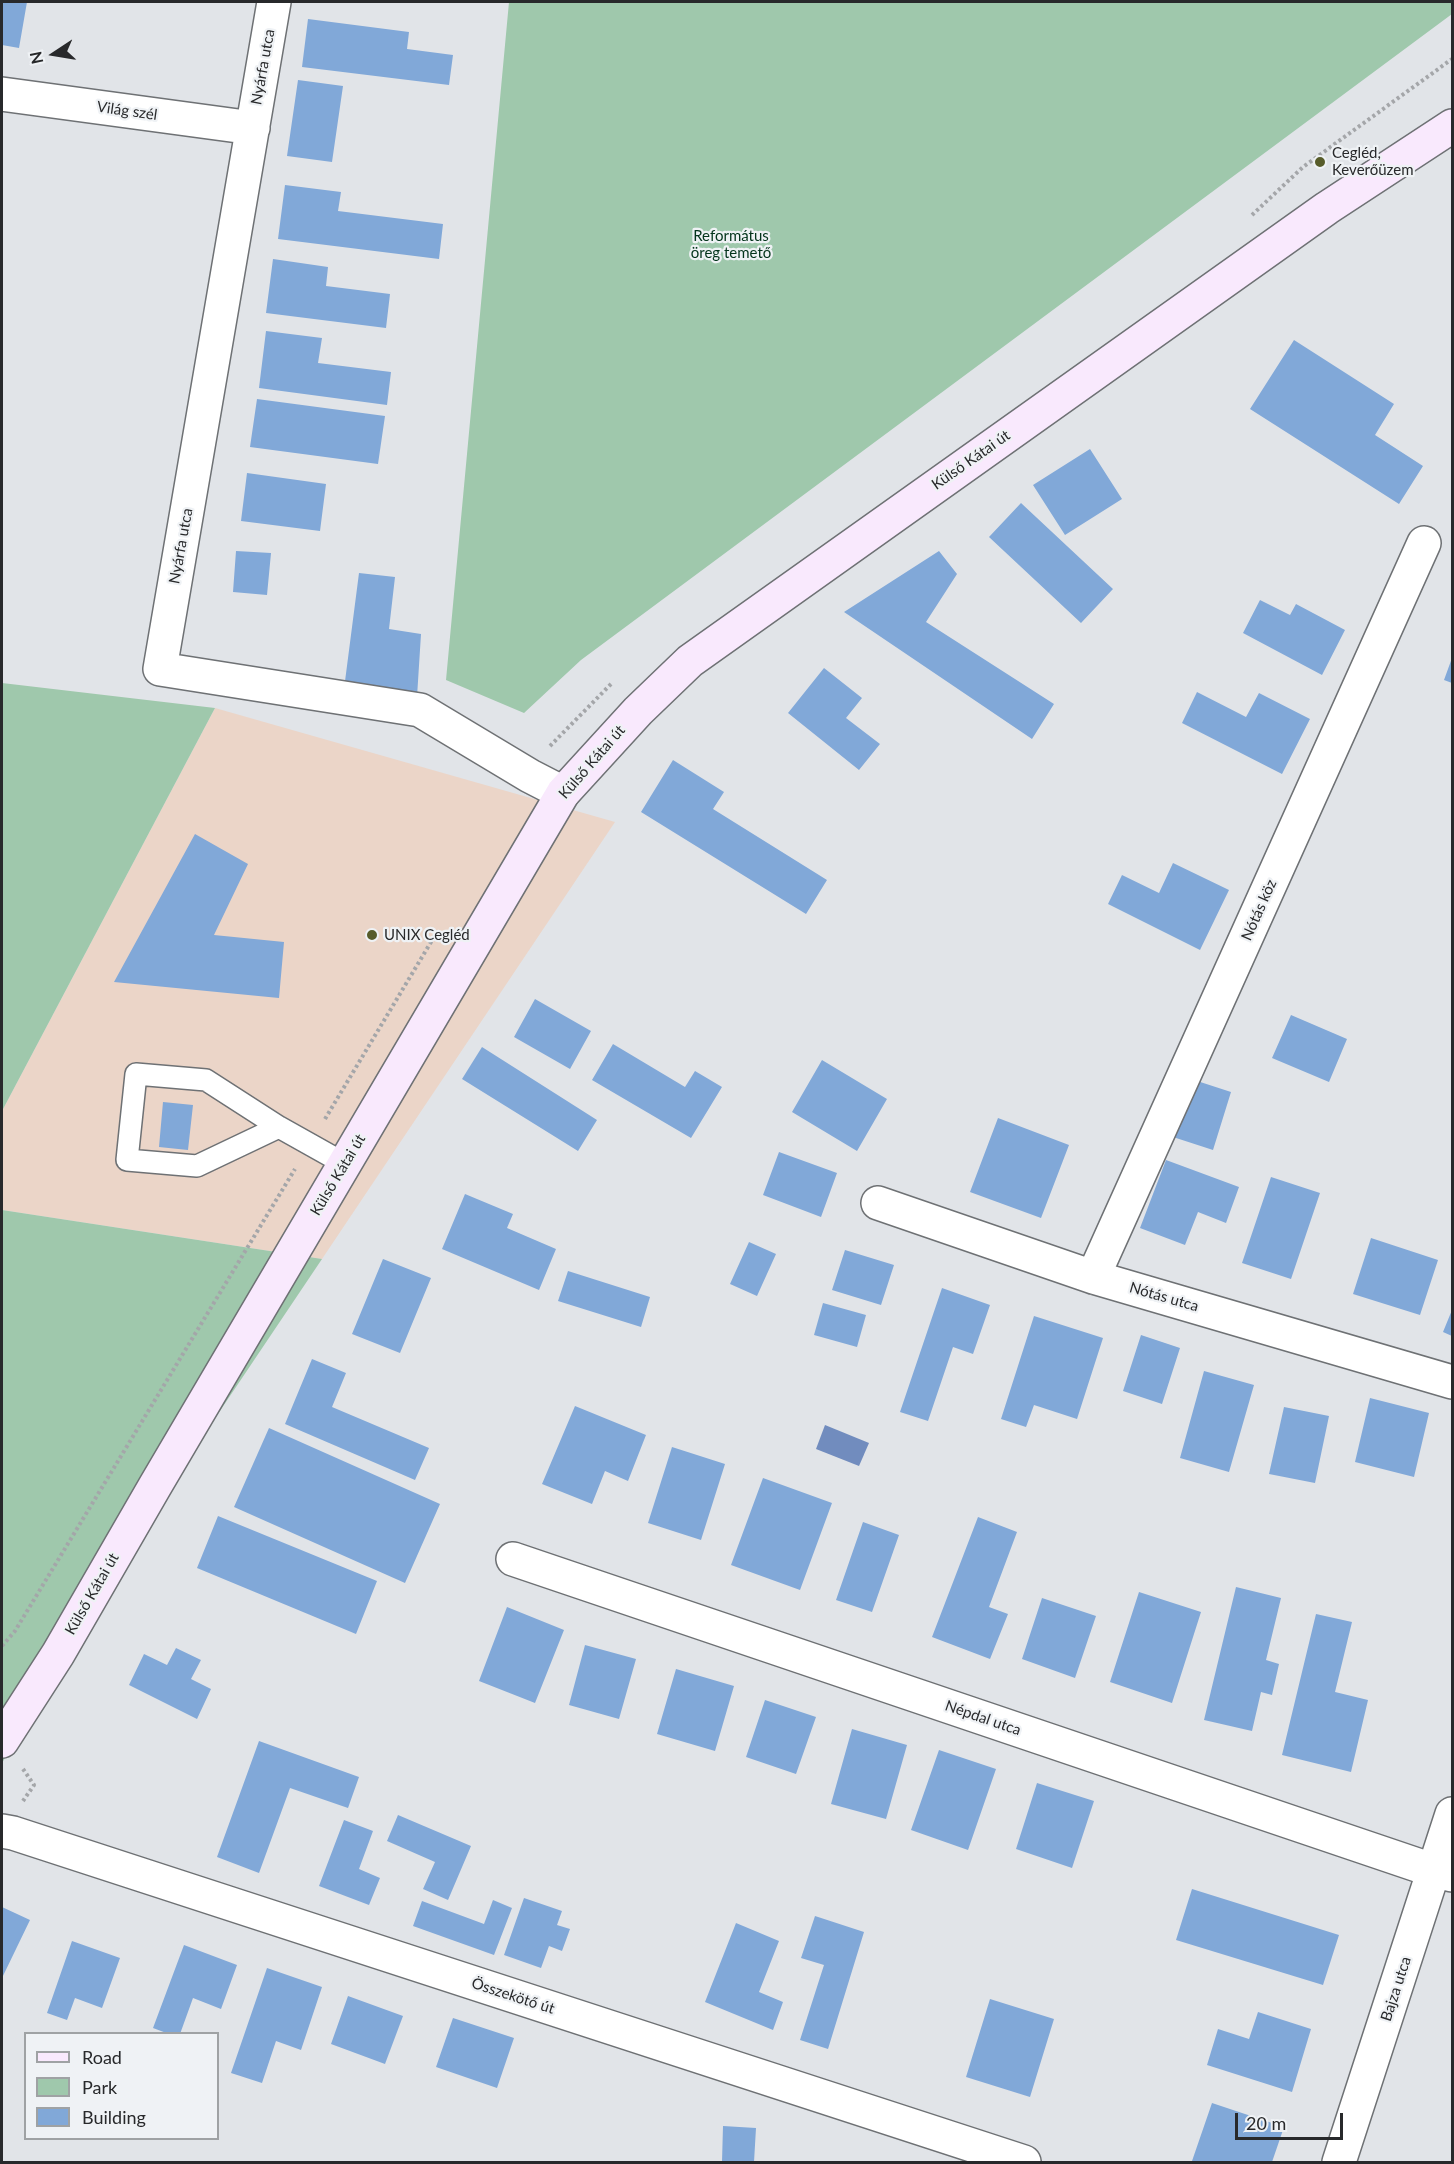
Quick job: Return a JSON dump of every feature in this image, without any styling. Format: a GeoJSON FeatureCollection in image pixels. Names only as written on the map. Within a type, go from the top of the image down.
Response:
{"type":"FeatureCollection","features":[{"type":"Feature","properties":{"kind":"main road","name":"Külső Kátai út"},"geometry":{"type":"LineString","coordinates":[[2,1740],[58,1654],[563,793],[638,711],[690,662],[1327,208],[1452,126]]}},
{"type":"Feature","properties":{"kind":"street","name":"Nyárfa utca"},"geometry":{"type":"LineString","coordinates":[[274,2],[160,669],[420,711],[563,793]]}},
{"type":"Feature","properties":{"kind":"street","name":"Világ szél"},"geometry":{"type":"LineString","coordinates":[[2,94],[253,128]]}},
{"type":"Feature","properties":{"kind":"street","name":"Nótás köz"},"geometry":{"type":"LineString","coordinates":[[1094,1277],[1424,543]]}},
{"type":"Feature","properties":{"kind":"street","name":"Nótás utca"},"geometry":{"type":"LineString","coordinates":[[878,1203],[1094,1277],[1452,1382]]}},
{"type":"Feature","properties":{"kind":"street","name":"Népdal utca"},"geometry":{"type":"LineString","coordinates":[[513,1559],[1444,1873]]}},
{"type":"Feature","properties":{"kind":"street","name":"Bajza utca"},"geometry":{"type":"LineString","coordinates":[[1339,2163],[1444,1873],[1452,1814]]}},
{"type":"Feature","properties":{"kind":"street","name":"Összekötő út"},"geometry":{"type":"LineString","coordinates":[[2,1831],[36,1840],[1024,2163]]}},
{"type":"Feature","properties":{"kind":"lane"},"geometry":{"type":"LineString","coordinates":[[279,1127],[197,1166],[127,1160],[136,1074],[206,1080],[279,1127],[345,1164]]}},
{"type":"Feature","properties":{"kind":"path"},"geometry":{"type":"LineString","coordinates":[[1251,216],[1303,167],[1452,59]]}},
{"type":"Feature","properties":{"kind":"path"},"geometry":{"type":"LineString","coordinates":[[530,776],[553,742],[612,683]]}},
{"type":"Feature","properties":{"kind":"path"},"geometry":{"type":"LineString","coordinates":[[2,1646],[15,1631],[438,930]]}},
{"type":"Feature","properties":{"kind":"path"},"geometry":{"type":"LineString","coordinates":[[2,1740],[34,1785],[2,1831]]}},
{"type":"Feature","properties":{"kind":"shaded area"},"geometry":{"type":"Polygon","coordinates":[[[215,708],[615,822],[322,1259],[2,1210],[2,1111],[215,708]]]}},
{"type":"Feature","properties":{"kind":"green space","name":"Református öreg temető"},"geometry":{"type":"Polygon","coordinates":[[[509,2],[1452,2],[1452,14],[581,660],[524,713],[446,680],[509,2]]]}},
{"type":"Feature","properties":{"kind":"green space"},"geometry":{"type":"Polygon","coordinates":[[[2,683],[215,708],[2,1111],[2,683]]]}},
{"type":"Feature","properties":{"kind":"green space"},"geometry":{"type":"Polygon","coordinates":[[[2,1210],[322,1259],[150,1515],[2,1763],[2,1210]]]}},
{"type":"Feature","properties":{"kind":"water"},"geometry":{"type":"Polygon","coordinates":[[[825,1425],[869,1443],[859,1466],[816,1449],[825,1425]]]}},
{"type":"Feature","properties":{"kind":"building"},"geometry":{"type":"Polygon","coordinates":[[[2,2],[27,2],[19,48],[2,45],[2,2]]]}},
{"type":"Feature","properties":{"kind":"building"},"geometry":{"type":"Polygon","coordinates":[[[308,19],[409,32],[407,49],[453,55],[449,85],[302,67],[308,19]]]}},
{"type":"Feature","properties":{"kind":"building"},"geometry":{"type":"Polygon","coordinates":[[[298,80],[343,86],[332,162],[287,156],[298,80]]]}},
{"type":"Feature","properties":{"kind":"building"},"geometry":{"type":"Polygon","coordinates":[[[285,185],[341,192],[338,211],[443,224],[439,259],[278,239],[285,185]]]}},
{"type":"Feature","properties":{"kind":"building"},"geometry":{"type":"Polygon","coordinates":[[[273,259],[328,267],[326,286],[390,294],[386,328],[266,313],[273,259]]]}},
{"type":"Feature","properties":{"kind":"building"},"geometry":{"type":"Polygon","coordinates":[[[266,331],[322,338],[318,363],[391,372],[387,405],[259,388],[266,331]]]}},
{"type":"Feature","properties":{"kind":"building"},"geometry":{"type":"Polygon","coordinates":[[[1294,340],[1394,404],[1375,435],[1423,466],[1399,504],[1250,409],[1294,340]]]}},
{"type":"Feature","properties":{"kind":"building"},"geometry":{"type":"Polygon","coordinates":[[[257,399],[385,416],[378,464],[250,447],[257,399]]]}},
{"type":"Feature","properties":{"kind":"building"},"geometry":{"type":"Polygon","coordinates":[[[1090,449],[1122,499],[1065,535],[1033,485],[1090,449]]]}},
{"type":"Feature","properties":{"kind":"building"},"geometry":{"type":"Polygon","coordinates":[[[247,473],[326,484],[320,531],[241,521],[247,473]]]}},
{"type":"Feature","properties":{"kind":"building"},"geometry":{"type":"Polygon","coordinates":[[[1021,503],[1113,589],[1081,623],[989,537],[1021,503]]]}},
{"type":"Feature","properties":{"kind":"building"},"geometry":{"type":"Polygon","coordinates":[[[236,551],[271,553],[267,595],[233,592],[236,551]]]}},
{"type":"Feature","properties":{"kind":"building"},"geometry":{"type":"Polygon","coordinates":[[[939,551],[957,574],[926,622],[1054,704],[1032,739],[844,612],[939,551]]]}},
{"type":"Feature","properties":{"kind":"building"},"geometry":{"type":"Polygon","coordinates":[[[359,573],[395,577],[389,629],[421,634],[417,697],[344,689],[359,573]]]}},
{"type":"Feature","properties":{"kind":"building"},"geometry":{"type":"Polygon","coordinates":[[[1260,600],[1290,615],[1296,604],[1345,630],[1322,675],[1243,633],[1260,600]]]}},
{"type":"Feature","properties":{"kind":"building"},"geometry":{"type":"Polygon","coordinates":[[[1452,658],[1452,683],[1444,680],[1452,658]]]}},
{"type":"Feature","properties":{"kind":"building"},"geometry":{"type":"Polygon","coordinates":[[[824,668],[862,698],[846,718],[880,744],[859,770],[788,713],[824,668]]]}},
{"type":"Feature","properties":{"kind":"building"},"geometry":{"type":"Polygon","coordinates":[[[1197,692],[1246,717],[1259,693],[1310,719],[1282,774],[1182,723],[1197,692]]]}},
{"type":"Feature","properties":{"kind":"building"},"geometry":{"type":"Polygon","coordinates":[[[673,760],[724,792],[713,809],[827,880],[806,914],[641,812],[673,760]]]}},
{"type":"Feature","properties":{"kind":"building"},"geometry":{"type":"Polygon","coordinates":[[[195,834],[248,864],[214,935],[284,942],[279,998],[114,982],[195,834]]]}},
{"type":"Feature","properties":{"kind":"building"},"geometry":{"type":"Polygon","coordinates":[[[1173,863],[1229,890],[1200,950],[1108,904],[1122,875],[1159,893],[1173,863]]]}},
{"type":"Feature","properties":{"kind":"building"},"geometry":{"type":"Polygon","coordinates":[[[535,999],[591,1031],[570,1069],[514,1037],[535,999]]]}},
{"type":"Feature","properties":{"kind":"building"},"geometry":{"type":"Polygon","coordinates":[[[1291,1015],[1347,1039],[1329,1082],[1272,1058],[1291,1015]]]}},
{"type":"Feature","properties":{"kind":"building"},"geometry":{"type":"Polygon","coordinates":[[[613,1044],[685,1087],[695,1071],[722,1087],[691,1138],[592,1080],[613,1044]]]}},
{"type":"Feature","properties":{"kind":"building"},"geometry":{"type":"Polygon","coordinates":[[[482,1047],[597,1120],[578,1151],[462,1079],[482,1047]]]}},
{"type":"Feature","properties":{"kind":"building"},"geometry":{"type":"Polygon","coordinates":[[[822,1060],[887,1099],[857,1151],[792,1112],[822,1060]]]}},
{"type":"Feature","properties":{"kind":"building"},"geometry":{"type":"Polygon","coordinates":[[[1191,1079],[1231,1092],[1213,1150],[1173,1137],[1191,1079]]]}},
{"type":"Feature","properties":{"kind":"building"},"geometry":{"type":"Polygon","coordinates":[[[163,1102],[193,1105],[188,1150],[159,1147],[163,1102]]]}},
{"type":"Feature","properties":{"kind":"building"},"geometry":{"type":"Polygon","coordinates":[[[998,1118],[1069,1145],[1041,1218],[970,1192],[998,1118]]]}},
{"type":"Feature","properties":{"kind":"building"},"geometry":{"type":"Polygon","coordinates":[[[779,1152],[837,1173],[821,1217],[763,1195],[779,1152]]]}},
{"type":"Feature","properties":{"kind":"building"},"geometry":{"type":"Polygon","coordinates":[[[1166,1160],[1239,1187],[1226,1223],[1198,1212],[1185,1245],[1140,1228],[1166,1160]]]}},
{"type":"Feature","properties":{"kind":"building"},"geometry":{"type":"Polygon","coordinates":[[[1271,1177],[1320,1193],[1291,1279],[1242,1263],[1271,1177]]]}},
{"type":"Feature","properties":{"kind":"building"},"geometry":{"type":"Polygon","coordinates":[[[465,1194],[513,1214],[507,1228],[556,1249],[539,1290],[442,1249],[465,1194]]]}},
{"type":"Feature","properties":{"kind":"building"},"geometry":{"type":"Polygon","coordinates":[[[1371,1238],[1438,1260],[1420,1315],[1353,1294],[1371,1238]]]}},
{"type":"Feature","properties":{"kind":"building"},"geometry":{"type":"Polygon","coordinates":[[[749,1242],[776,1254],[757,1296],[730,1284],[749,1242]]]}},
{"type":"Feature","properties":{"kind":"building"},"geometry":{"type":"Polygon","coordinates":[[[845,1250],[894,1265],[881,1305],[832,1290],[845,1250]]]}},
{"type":"Feature","properties":{"kind":"building"},"geometry":{"type":"Polygon","coordinates":[[[383,1259],[431,1278],[400,1353],[352,1334],[383,1259]]]}},
{"type":"Feature","properties":{"kind":"building"},"geometry":{"type":"Polygon","coordinates":[[[568,1271],[650,1297],[641,1327],[558,1301],[568,1271]]]}},
{"type":"Feature","properties":{"kind":"building"},"geometry":{"type":"Polygon","coordinates":[[[942,1288],[990,1305],[973,1354],[953,1347],[928,1421],[900,1412],[942,1288]]]}},
{"type":"Feature","properties":{"kind":"building"},"geometry":{"type":"Polygon","coordinates":[[[823,1303],[866,1315],[857,1347],[814,1335],[823,1303]]]}},
{"type":"Feature","properties":{"kind":"building"},"geometry":{"type":"Polygon","coordinates":[[[1452,1310],[1452,1336],[1443,1332],[1452,1310]]]}},
{"type":"Feature","properties":{"kind":"building"},"geometry":{"type":"Polygon","coordinates":[[[1034,1316],[1103,1338],[1077,1419],[1034,1405],[1026,1427],[1001,1419],[1034,1316]]]}},
{"type":"Feature","properties":{"kind":"building"},"geometry":{"type":"Polygon","coordinates":[[[1141,1335],[1180,1348],[1162,1404],[1123,1391],[1141,1335]]]}},
{"type":"Feature","properties":{"kind":"building"},"geometry":{"type":"Polygon","coordinates":[[[312,1359],[346,1373],[332,1407],[429,1448],[415,1480],[285,1424],[312,1359]]]}},
{"type":"Feature","properties":{"kind":"building"},"geometry":{"type":"Polygon","coordinates":[[[1204,1371],[1254,1385],[1229,1472],[1180,1458],[1204,1371]]]}},
{"type":"Feature","properties":{"kind":"building"},"geometry":{"type":"Polygon","coordinates":[[[1370,1398],[1429,1413],[1414,1477],[1355,1462],[1370,1398]]]}},
{"type":"Feature","properties":{"kind":"building"},"geometry":{"type":"Polygon","coordinates":[[[575,1406],[646,1435],[628,1481],[605,1471],[592,1504],[542,1484],[575,1406]]]}},
{"type":"Feature","properties":{"kind":"building"},"geometry":{"type":"Polygon","coordinates":[[[1284,1407],[1329,1416],[1315,1483],[1269,1474],[1284,1407]]]}},
{"type":"Feature","properties":{"kind":"building"},"geometry":{"type":"Polygon","coordinates":[[[269,1428],[440,1504],[405,1583],[234,1507],[269,1428]]]}},
{"type":"Feature","properties":{"kind":"building"},"geometry":{"type":"Polygon","coordinates":[[[672,1447],[725,1464],[701,1540],[648,1523],[672,1447]]]}},
{"type":"Feature","properties":{"kind":"building"},"geometry":{"type":"Polygon","coordinates":[[[763,1478],[832,1503],[800,1590],[731,1565],[763,1478]]]}},
{"type":"Feature","properties":{"kind":"building"},"geometry":{"type":"Polygon","coordinates":[[[218,1516],[377,1581],[356,1634],[197,1568],[218,1516]]]}},
{"type":"Feature","properties":{"kind":"building"},"geometry":{"type":"Polygon","coordinates":[[[978,1517],[1017,1532],[989,1607],[1008,1614],[990,1659],[932,1637],[978,1517]]]}},
{"type":"Feature","properties":{"kind":"building"},"geometry":{"type":"Polygon","coordinates":[[[863,1522],[899,1535],[872,1612],[836,1600],[863,1522]]]}},
{"type":"Feature","properties":{"kind":"building"},"geometry":{"type":"Polygon","coordinates":[[[1236,1587],[1281,1598],[1266,1660],[1279,1664],[1272,1695],[1261,1692],[1252,1731],[1204,1720],[1236,1587]]]}},
{"type":"Feature","properties":{"kind":"building"},"geometry":{"type":"Polygon","coordinates":[[[1139,1592],[1201,1612],[1172,1703],[1110,1682],[1139,1592]]]}},
{"type":"Feature","properties":{"kind":"building"},"geometry":{"type":"Polygon","coordinates":[[[1042,1598],[1096,1616],[1075,1678],[1022,1659],[1042,1598]]]}},
{"type":"Feature","properties":{"kind":"building"},"geometry":{"type":"Polygon","coordinates":[[[507,1607],[564,1630],[535,1703],[479,1681],[507,1607]]]}},
{"type":"Feature","properties":{"kind":"building"},"geometry":{"type":"Polygon","coordinates":[[[1316,1614],[1352,1622],[1335,1692],[1368,1700],[1351,1772],[1282,1755],[1316,1614]]]}},
{"type":"Feature","properties":{"kind":"building"},"geometry":{"type":"Polygon","coordinates":[[[585,1645],[636,1659],[619,1719],[569,1705],[585,1645]]]}},
{"type":"Feature","properties":{"kind":"building"},"geometry":{"type":"Polygon","coordinates":[[[176,1648],[201,1660],[191,1679],[211,1689],[197,1719],[129,1685],[144,1654],[167,1665],[176,1648]]]}},
{"type":"Feature","properties":{"kind":"building"},"geometry":{"type":"Polygon","coordinates":[[[676,1669],[734,1686],[715,1751],[657,1734],[676,1669]]]}},
{"type":"Feature","properties":{"kind":"building"},"geometry":{"type":"Polygon","coordinates":[[[765,1700],[816,1717],[796,1774],[746,1757],[765,1700]]]}},
{"type":"Feature","properties":{"kind":"building"},"geometry":{"type":"Polygon","coordinates":[[[852,1729],[907,1745],[886,1819],[831,1804],[852,1729]]]}},
{"type":"Feature","properties":{"kind":"building"},"geometry":{"type":"Polygon","coordinates":[[[259,1741],[359,1777],[348,1808],[290,1788],[259,1873],[217,1857],[259,1741]]]}},
{"type":"Feature","properties":{"kind":"building"},"geometry":{"type":"Polygon","coordinates":[[[939,1750],[996,1769],[968,1850],[911,1830],[939,1750]]]}},
{"type":"Feature","properties":{"kind":"building"},"geometry":{"type":"Polygon","coordinates":[[[1037,1783],[1094,1801],[1072,1868],[1016,1849],[1037,1783]]]}},
{"type":"Feature","properties":{"kind":"building"},"geometry":{"type":"Polygon","coordinates":[[[398,1815],[471,1846],[448,1900],[423,1889],[435,1862],[387,1841],[398,1815]]]}},
{"type":"Feature","properties":{"kind":"building"},"geometry":{"type":"Polygon","coordinates":[[[344,1820],[373,1831],[359,1869],[380,1878],[369,1905],[319,1886],[344,1820]]]}},
{"type":"Feature","properties":{"kind":"building"},"geometry":{"type":"Polygon","coordinates":[[[1192,1889],[1339,1935],[1323,1985],[1176,1940],[1192,1889]]]}},
{"type":"Feature","properties":{"kind":"building"},"geometry":{"type":"Polygon","coordinates":[[[524,1898],[562,1911],[557,1925],[570,1929],[562,1951],[549,1946],[541,1968],[504,1955],[524,1898]]]}},
{"type":"Feature","properties":{"kind":"building"},"geometry":{"type":"Polygon","coordinates":[[[493,1900],[512,1908],[494,1955],[413,1926],[422,1901],[484,1924],[493,1900]]]}},
{"type":"Feature","properties":{"kind":"building"},"geometry":{"type":"Polygon","coordinates":[[[2,1907],[30,1920],[2,1978],[2,1907]]]}},
{"type":"Feature","properties":{"kind":"building"},"geometry":{"type":"Polygon","coordinates":[[[815,1916],[864,1932],[828,2049],[800,2040],[824,1965],[801,1958],[815,1916]]]}},
{"type":"Feature","properties":{"kind":"building"},"geometry":{"type":"Polygon","coordinates":[[[736,1923],[779,1941],[759,1992],[783,2002],[773,2030],[705,2002],[736,1923]]]}},
{"type":"Feature","properties":{"kind":"building"},"geometry":{"type":"Polygon","coordinates":[[[72,1941],[120,1958],[102,2008],[75,1998],[67,2020],[47,2013],[72,1941]]]}},
{"type":"Feature","properties":{"kind":"building"},"geometry":{"type":"Polygon","coordinates":[[[184,1945],[237,1965],[221,2009],[193,1998],[181,2032],[164,2032],[153,2028],[184,1945]]]}},
{"type":"Feature","properties":{"kind":"building"},"geometry":{"type":"Polygon","coordinates":[[[267,1968],[322,1987],[301,2050],[276,2041],[262,2083],[231,2073],[267,1968]]]}},
{"type":"Feature","properties":{"kind":"building"},"geometry":{"type":"Polygon","coordinates":[[[348,1996],[403,2016],[385,2064],[331,2044],[348,1996]]]}},
{"type":"Feature","properties":{"kind":"building"},"geometry":{"type":"Polygon","coordinates":[[[990,1999],[1054,2019],[1030,2097],[966,2077],[990,1999]]]}},
{"type":"Feature","properties":{"kind":"building"},"geometry":{"type":"Polygon","coordinates":[[[1258,2012],[1311,2029],[1292,2092],[1207,2065],[1218,2029],[1249,2039],[1258,2012]]]}},
{"type":"Feature","properties":{"kind":"building"},"geometry":{"type":"Polygon","coordinates":[[[453,2018],[514,2038],[497,2088],[436,2067],[453,2018]]]}},
{"type":"Feature","properties":{"kind":"building"},"geometry":{"type":"Polygon","coordinates":[[[1212,2103],[1284,2127],[1272,2162],[1192,2161],[1212,2103]]]}},
{"type":"Feature","properties":{"kind":"building"},"geometry":{"type":"Polygon","coordinates":[[[723,2126],[756,2128],[754,2162],[722,2162],[723,2126]]]}},
{"type":"Feature","properties":{"kind":"place","name":"Cegléd, Keverőüzem"},"geometry":{"type":"Point","coordinates":[1320,162]}},
{"type":"Feature","properties":{"kind":"place","name":"UNIX Cegléd"},"geometry":{"type":"Point","coordinates":[372,935]}}]}
